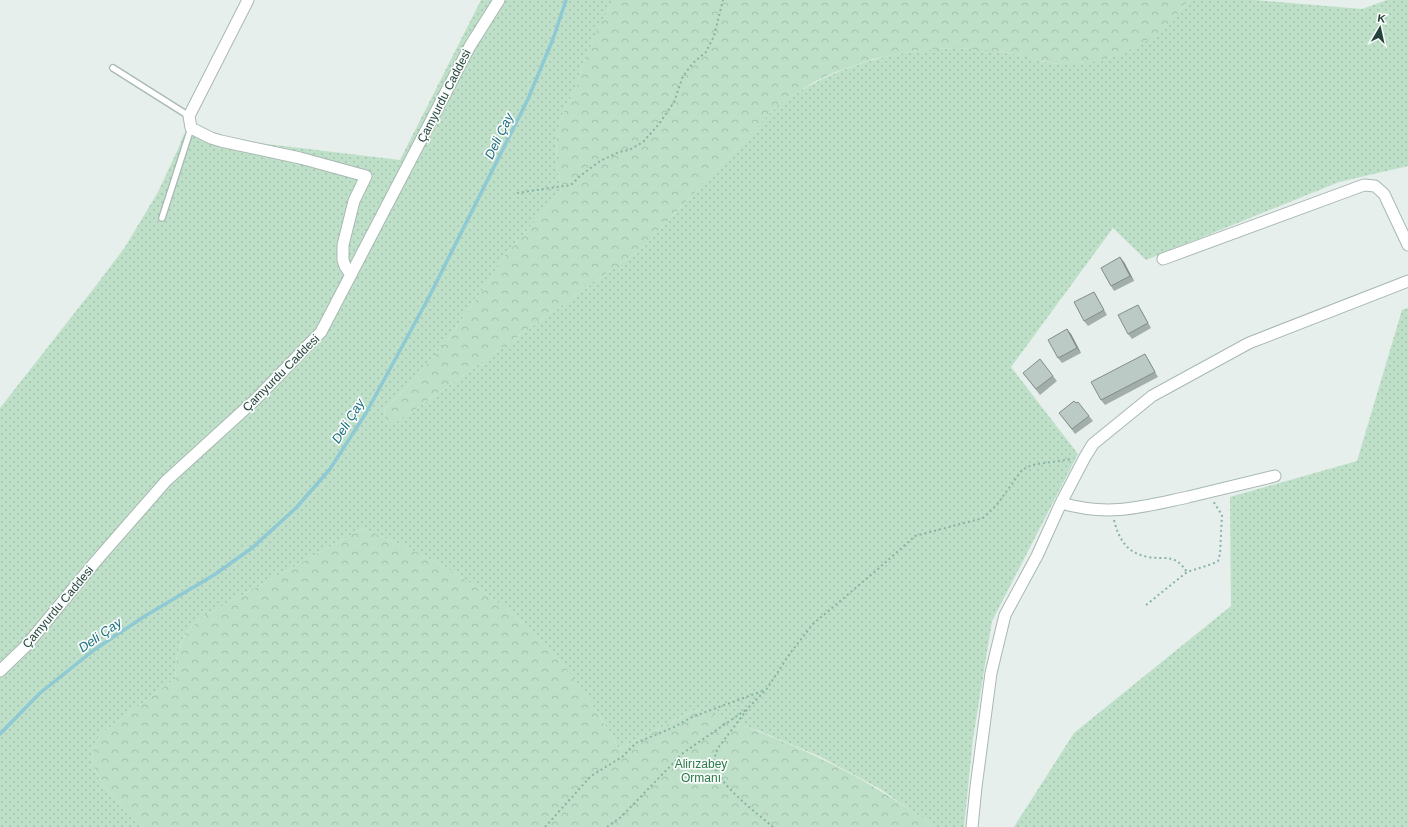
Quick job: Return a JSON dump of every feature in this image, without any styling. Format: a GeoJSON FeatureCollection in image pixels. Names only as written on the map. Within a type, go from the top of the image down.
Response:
{"type":"FeatureCollection","features":[{"type":"Feature","properties":{"kind":"street"},"geometry":{"type":"LineString","coordinates":[[248,0],[189,116],[192,128],[211,138],[221,141],[300,158],[366,176],[354,201],[343,245],[343,260],[351,275]]}},
{"type":"Feature","properties":{"kind":"street","name":"Çamyurdu Caddesi"},"geometry":{"type":"LineString","coordinates":[[0,671],[26,646],[96,561],[166,481],[256,399],[321,332],[470,46],[499,0]]}},
{"type":"Feature","properties":{"kind":"street"},"geometry":{"type":"LineString","coordinates":[[1163,259],[1364,185],[1375,186],[1384,194],[1408,245]]}},
{"type":"Feature","properties":{"kind":"street"},"geometry":{"type":"LineString","coordinates":[[972,827],[990,673],[1005,615],[1037,556],[1061,503],[1093,444],[1152,396],[1249,343],[1408,280]]}},
{"type":"Feature","properties":{"kind":"street"},"geometry":{"type":"LineString","coordinates":[[1061,503],[1085,509],[1111,511],[1145,507],[1275,476]]}},
{"type":"Feature","properties":{"kind":"lane"},"geometry":{"type":"LineString","coordinates":[[114,68],[189,116]]}},
{"type":"Feature","properties":{"kind":"lane"},"geometry":{"type":"LineString","coordinates":[[162,218],[192,128]]}},
{"type":"Feature","properties":{"kind":"path"},"geometry":{"type":"LineString","coordinates":[[517,193],[571,185],[589,168],[600,161],[636,146],[648,136],[669,110],[683,76],[688,69],[706,52],[714,36],[722,0]]}},
{"type":"Feature","properties":{"kind":"path"},"geometry":{"type":"LineString","coordinates":[[773,827],[731,790],[716,770],[714,763],[715,755],[718,748],[749,707],[766,690],[791,652],[813,624],[915,536],[983,518],[996,506],[1022,470],[1032,465],[1085,457]]}},
{"type":"Feature","properties":{"kind":"path"},"geometry":{"type":"LineString","coordinates":[[1146,605],[1187,572],[1215,563],[1220,558],[1222,515],[1206,493]]}},
{"type":"Feature","properties":{"kind":"path"},"geometry":{"type":"LineString","coordinates":[[1111,511],[1118,536],[1126,546],[1136,554],[1149,557],[1170,558],[1177,561],[1187,572]]}},
{"type":"Feature","properties":{"kind":"path"},"geometry":{"type":"LineString","coordinates":[[545,827],[591,776],[622,757],[636,743],[674,727],[692,717],[766,690]]}},
{"type":"Feature","properties":{"kind":"path"},"geometry":{"type":"LineString","coordinates":[[607,827],[621,817],[683,753],[749,707]]}},
{"type":"Feature","properties":{"kind":"green space"},"geometry":{"type":"Polygon","coordinates":[[[481,0],[614,0],[589,50],[576,87],[566,106],[558,129],[556,149],[562,190],[503,258],[485,287],[445,343],[406,388],[385,409],[385,418],[399,421],[641,249],[779,104],[800,91],[842,70],[886,56],[933,49],[984,49],[1052,63],[1086,62],[1103,59],[1120,54],[1150,37],[1177,14],[1189,0],[1254,0],[1362,9],[1387,0],[1408,0],[1408,166],[1339,182],[1146,260],[1113,228],[1011,367],[1078,454],[992,621],[973,739],[964,827],[935,827],[880,789],[821,757],[759,731],[695,710],[619,749],[596,710],[570,674],[542,642],[512,614],[479,589],[443,566],[404,546],[362,529],[201,618],[189,630],[181,644],[176,660],[176,678],[101,734],[93,751],[94,766],[97,773],[115,799],[142,827],[0,827],[0,408],[125,247],[158,192],[184,134],[400,160],[481,0]]]}},
{"type":"Feature","properties":{"kind":"green space"},"geometry":{"type":"Polygon","coordinates":[[[614,0],[1189,0],[1170,23],[1147,41],[1121,54],[1093,62],[1064,64],[1050,63],[1005,52],[960,48],[937,49],[914,51],[873,59],[833,73],[814,82],[779,104],[641,249],[399,421],[394,423],[390,422],[384,415],[385,409],[406,388],[445,343],[485,287],[503,258],[562,190],[556,149],[558,129],[566,106],[576,87],[582,67],[593,41],[614,0]]]}},
{"type":"Feature","properties":{"kind":"green space"},"geometry":{"type":"Polygon","coordinates":[[[1408,308],[1408,827],[1014,827],[1074,733],[1231,606],[1230,497],[1357,461],[1402,310],[1408,308]]]}},
{"type":"Feature","properties":{"kind":"green space","name":"Alirızabey Ormanı"},"geometry":{"type":"Polygon","coordinates":[[[362,529],[424,556],[454,572],[482,590],[508,611],[533,633],[556,657],[578,684],[619,749],[695,710],[760,732],[821,758],[879,790],[935,827],[142,827],[115,799],[97,773],[94,766],[93,751],[101,734],[176,678],[176,660],[184,637],[194,624],[201,618],[362,529]]]}},
{"type":"Feature","properties":{"kind":"building"},"geometry":{"type":"Polygon","coordinates":[[[1120,257],[1130,276],[1111,286],[1101,268],[1120,257]]]}},
{"type":"Feature","properties":{"kind":"building"},"geometry":{"type":"Polygon","coordinates":[[[1094,292],[1104,310],[1084,321],[1074,302],[1094,292]]]}},
{"type":"Feature","properties":{"kind":"building"},"geometry":{"type":"Polygon","coordinates":[[[1138,305],[1148,323],[1128,334],[1118,315],[1138,305]]]}},
{"type":"Feature","properties":{"kind":"building"},"geometry":{"type":"Polygon","coordinates":[[[1067,329],[1077,348],[1058,358],[1048,340],[1067,329]]]}},
{"type":"Feature","properties":{"kind":"building"},"geometry":{"type":"Polygon","coordinates":[[[1145,354],[1155,372],[1101,400],[1091,382],[1145,354]]]}},
{"type":"Feature","properties":{"kind":"building"},"geometry":{"type":"Polygon","coordinates":[[[1040,359],[1053,376],[1036,389],[1023,373],[1040,359]]]}},
{"type":"Feature","properties":{"kind":"building"},"geometry":{"type":"Polygon","coordinates":[[[1074,401],[1076,403],[1078,402],[1089,416],[1072,429],[1059,413],[1074,401]]]}},
{"type":"Feature","properties":{"kind":"waterway","name":"Deli Çay"},"geometry":{"type":"LineString","coordinates":[[0,734],[40,693],[94,650],[145,616],[214,575],[252,548],[296,508],[330,469],[366,413],[429,297],[528,99],[553,39],[566,0]]}}]}
